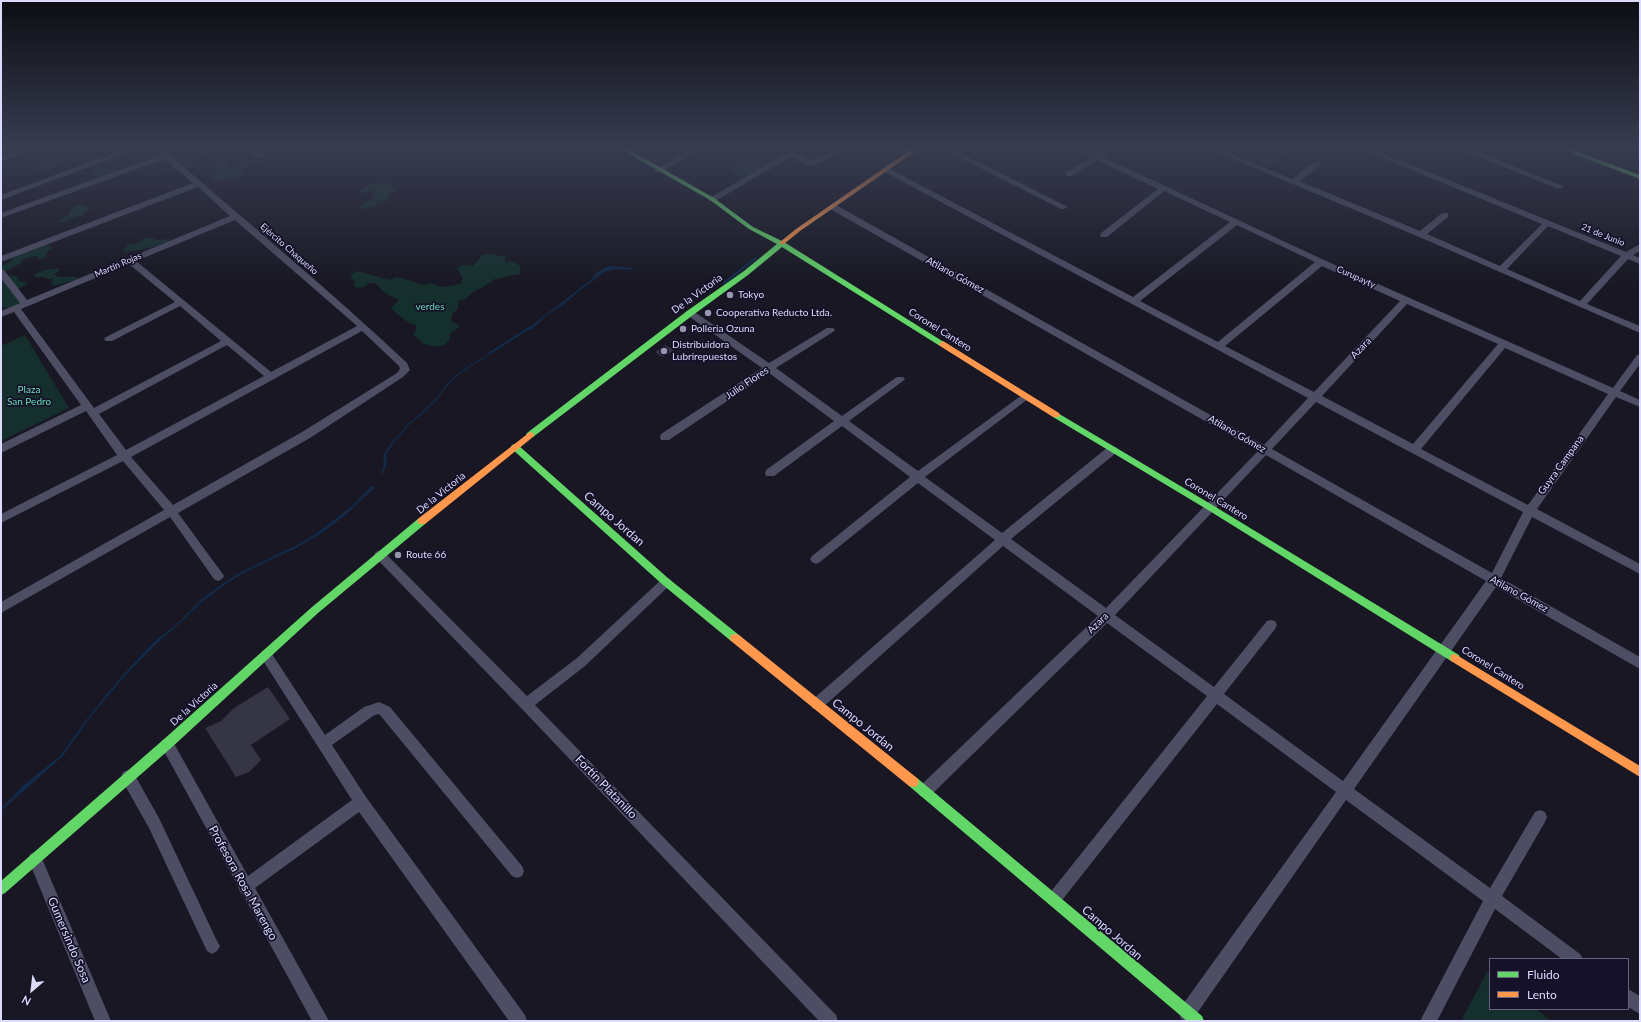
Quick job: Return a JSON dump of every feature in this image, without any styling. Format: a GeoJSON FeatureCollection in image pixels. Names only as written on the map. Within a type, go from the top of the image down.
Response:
{"type":"FeatureCollection","features":[{"type":"Feature","properties":{"kind":"street"},"geometry":{"type":"LineString","coordinates":[[1,198],[13,194]]}},
{"type":"Feature","properties":{"kind":"street"},"geometry":{"type":"LineString","coordinates":[[1,216],[62,194]]}},
{"type":"Feature","properties":{"kind":"street"},"geometry":{"type":"LineString","coordinates":[[1,259],[173,194]]}},
{"type":"Feature","properties":{"kind":"street","name":"Ejército Chaqueño"},"geometry":{"type":"LineString","coordinates":[[172,512],[306,435],[400,375],[405,370],[404,365],[363,327],[210,194]]}},
{"type":"Feature","properties":{"kind":"street","name":"Coronel Cantero"},"geometry":{"type":"LineString","coordinates":[[701,194],[751,228],[782,244],[1025,397],[1211,508],[1640,772]]}},
{"type":"Feature","properties":{"kind":"street"},"geometry":{"type":"LineString","coordinates":[[712,200],[723,194]]}},
{"type":"Feature","properties":{"kind":"street","name":"De la Victoria"},"geometry":{"type":"LineString","coordinates":[[1,890],[167,744],[314,610],[380,555],[515,448],[690,313],[746,273],[798,230],[852,194]]}},
{"type":"Feature","properties":{"kind":"street"},"geometry":{"type":"LineString","coordinates":[[930,194],[1640,569]]}},
{"type":"Feature","properties":{"kind":"street"},"geometry":{"type":"LineString","coordinates":[[1037,194],[1064,207]]}},
{"type":"Feature","properties":{"kind":"street"},"geometry":{"type":"LineString","coordinates":[[1104,235],[1157,194]]}},
{"type":"Feature","properties":{"kind":"street","name":"Curupayty"},"geometry":{"type":"LineString","coordinates":[[1176,194],[1321,262],[1640,404]]}},
{"type":"Feature","properties":{"kind":"street"},"geometry":{"type":"LineString","coordinates":[[1321,194],[1502,269],[1640,330]]}},
{"type":"Feature","properties":{"kind":"street","name":"21 de Junio"},"geometry":{"type":"LineString","coordinates":[[1475,194],[1640,261]]}},
{"type":"Feature","properties":{"kind":"street","name":"Atilano Gómez"},"geometry":{"type":"LineString","coordinates":[[833,207],[1266,450],[1640,663]]}},
{"type":"Feature","properties":{"kind":"street"},"geometry":{"type":"LineString","coordinates":[[1421,235],[1445,215]]}},
{"type":"Feature","properties":{"kind":"street","name":"Martín Rojas"},"geometry":{"type":"LineString","coordinates":[[1,314],[236,216]]}},
{"type":"Feature","properties":{"kind":"street"},"geometry":{"type":"LineString","coordinates":[[1134,301],[1236,222]]}},
{"type":"Feature","properties":{"kind":"street"},"geometry":{"type":"LineString","coordinates":[[1502,269],[1547,223]]}},
{"type":"Feature","properties":{"kind":"street"},"geometry":{"type":"LineString","coordinates":[[1582,304],[1627,256],[1640,247]]}},
{"type":"Feature","properties":{"kind":"street"},"geometry":{"type":"LineString","coordinates":[[130,260],[271,377]]}},
{"type":"Feature","properties":{"kind":"street"},"geometry":{"type":"LineString","coordinates":[[1219,346],[1321,262]]}},
{"type":"Feature","properties":{"kind":"street"},"geometry":{"type":"LineString","coordinates":[[1,272],[20,306],[90,410],[124,456],[172,512],[218,576]]}},
{"type":"Feature","properties":{"kind":"street","name":"Azara"},"geometry":{"type":"LineString","coordinates":[[925,791],[1106,615],[1211,508],[1406,300]]}},
{"type":"Feature","properties":{"kind":"street"},"geometry":{"type":"LineString","coordinates":[[109,339],[181,302]]}},
{"type":"Feature","properties":{"kind":"street"},"geometry":{"type":"LineString","coordinates":[[690,313],[769,368],[1574,958]]}},
{"type":"Feature","properties":{"kind":"street"},"geometry":{"type":"LineString","coordinates":[[1,519],[124,456],[363,327]]}},
{"type":"Feature","properties":{"kind":"street","name":"Julio Flores"},"geometry":{"type":"LineString","coordinates":[[665,437],[769,368],[830,330]]}},
{"type":"Feature","properties":{"kind":"street"},"geometry":{"type":"LineString","coordinates":[[1,449],[90,410],[228,341]]}},
{"type":"Feature","properties":{"kind":"street"},"geometry":{"type":"LineString","coordinates":[[1415,449],[1504,343]]}},
{"type":"Feature","properties":{"kind":"street","name":"Guyra Campana"},"geometry":{"type":"LineString","coordinates":[[1192,1017],[1345,790],[1494,580],[1530,510],[1640,357]]}},
{"type":"Feature","properties":{"kind":"street"},"geometry":{"type":"LineString","coordinates":[[770,473],[900,379]]}},
{"type":"Feature","properties":{"kind":"street"},"geometry":{"type":"LineString","coordinates":[[816,559],[918,477],[1025,397]]}},
{"type":"Feature","properties":{"kind":"street","name":"Campo Jordan"},"geometry":{"type":"LineString","coordinates":[[515,448],[666,582],[953,814],[1006,862],[1054,899],[1192,1017]]}},
{"type":"Feature","properties":{"kind":"street"},"geometry":{"type":"LineString","coordinates":[[817,704],[1003,539],[1112,450]]}},
{"type":"Feature","properties":{"kind":"street"},"geometry":{"type":"LineString","coordinates":[[1,608],[172,512]]}},
{"type":"Feature","properties":{"kind":"street","name":"Fortín Platanillo"},"geometry":{"type":"LineString","coordinates":[[380,555],[526,704],[830,1021]]}},
{"type":"Feature","properties":{"kind":"street"},"geometry":{"type":"LineString","coordinates":[[526,704],[581,662],[666,582]]}},
{"type":"Feature","properties":{"kind":"street"},"geometry":{"type":"LineString","coordinates":[[1054,899],[1271,625]]}},
{"type":"Feature","properties":{"kind":"street"},"geometry":{"type":"LineString","coordinates":[[266,655],[361,802],[519,1021]]}},
{"type":"Feature","properties":{"kind":"street"},"geometry":{"type":"LineString","coordinates":[[323,744],[369,711],[379,708],[385,711],[516,871]]}},
{"type":"Feature","properties":{"kind":"street","name":"Profesora Rosa Marengo"},"geometry":{"type":"LineString","coordinates":[[167,744],[245,887],[321,1021]]}},
{"type":"Feature","properties":{"kind":"street"},"geometry":{"type":"LineString","coordinates":[[128,777],[154,823],[212,946]]}},
{"type":"Feature","properties":{"kind":"street"},"geometry":{"type":"LineString","coordinates":[[245,887],[361,802]]}},
{"type":"Feature","properties":{"kind":"street"},"geometry":{"type":"LineString","coordinates":[[1428,1021],[1492,898],[1540,817]]}},
{"type":"Feature","properties":{"kind":"street","name":"Gumersindo Sosa"},"geometry":{"type":"LineString","coordinates":[[35,859],[103,1021]]}},
{"type":"Feature","properties":{"kind":"street"},"geometry":{"type":"LineString","coordinates":[[1629,998],[1640,1006]]}},
{"type":"Feature","properties":{"kind":"green space"},"geometry":{"type":"Polygon","coordinates":[[[373,194],[388,194],[390,196],[387,201],[378,201],[376,206],[364,209],[359,207],[373,197],[373,194]]]}},
{"type":"Feature","properties":{"kind":"green space"},"geometry":{"type":"Polygon","coordinates":[[[82,204],[90,208],[83,214],[84,215],[71,218],[64,223],[57,222],[68,215],[74,206],[82,204]]]}},
{"type":"Feature","properties":{"kind":"green space"},"geometry":{"type":"Polygon","coordinates":[[[146,238],[154,238],[155,240],[172,239],[148,248],[127,252],[123,251],[128,245],[138,243],[146,238]]]}},
{"type":"Feature","properties":{"kind":"green space"},"geometry":{"type":"Polygon","coordinates":[[[45,245],[53,248],[45,253],[47,256],[42,259],[39,259],[37,256],[29,257],[6,271],[1,271],[1,266],[10,262],[14,256],[45,245]]]}},
{"type":"Feature","properties":{"kind":"green space","name":"verdes"},"geometry":{"type":"Polygon","coordinates":[[[489,254],[506,257],[505,262],[512,261],[520,266],[520,274],[495,279],[473,292],[465,299],[458,301],[458,309],[452,314],[451,320],[460,327],[449,334],[450,338],[444,345],[441,346],[421,343],[421,341],[413,334],[416,330],[416,325],[406,321],[391,308],[399,300],[385,293],[375,283],[369,283],[364,287],[357,288],[353,285],[356,281],[351,279],[352,274],[357,271],[390,280],[396,277],[402,278],[423,285],[430,283],[442,287],[455,285],[461,283],[463,279],[457,268],[462,265],[473,266],[482,255],[489,254]]]}},
{"type":"Feature","properties":{"kind":"green space"},"geometry":{"type":"Polygon","coordinates":[[[59,268],[59,271],[54,274],[57,276],[79,278],[54,286],[51,283],[53,279],[35,277],[35,274],[45,270],[59,268]]]}},
{"type":"Feature","properties":{"kind":"green space"},"geometry":{"type":"Polygon","coordinates":[[[11,275],[18,277],[18,281],[29,283],[14,291],[22,301],[15,306],[4,308],[1,305],[1,279],[11,275]]]}},
{"type":"Feature","properties":{"kind":"green space","name":"Plaza San Pedro"},"geometry":{"type":"Polygon","coordinates":[[[25,335],[69,408],[1,441],[1,346],[25,335]]]}},
{"type":"Feature","properties":{"kind":"green space"},"geometry":{"type":"Polygon","coordinates":[[[1487,972],[1489,973],[1489,1010],[1537,1010],[1551,1021],[1461,1021],[1487,972]]]}},
{"type":"Feature","properties":{"kind":"water"},"geometry":{"type":"Polygon","coordinates":[[[609,266],[633,268],[631,270],[616,269],[604,272],[564,304],[547,315],[531,330],[527,329],[592,279],[596,273],[609,266]]]}},
{"type":"Feature","properties":{"kind":"water"},"geometry":{"type":"Polygon","coordinates":[[[492,352],[462,372],[447,386],[434,403],[410,424],[394,442],[386,455],[387,463],[381,475],[384,464],[383,455],[408,424],[433,402],[446,385],[461,371],[492,352]]]}},
{"type":"Feature","properties":{"kind":"water"},"geometry":{"type":"Polygon","coordinates":[[[372,486],[375,487],[344,516],[322,533],[296,548],[247,571],[227,583],[203,601],[158,642],[123,678],[88,720],[63,756],[1,811],[1,808],[25,784],[60,756],[86,720],[121,677],[154,642],[179,622],[201,600],[239,573],[297,545],[317,533],[352,506],[372,486]]]}},
{"type":"Feature","properties":{"kind":"building","name":"Distribuidora Lubrirepuestos"},"geometry":{"type":"Polygon","coordinates":[[[665,345],[674,350],[663,357],[655,352],[665,345]]]}},
{"type":"Feature","properties":{"kind":"building"},"geometry":{"type":"Polygon","coordinates":[[[268,687],[290,719],[251,745],[261,760],[249,772],[236,777],[205,728],[221,721],[234,708],[268,687]]]}},
{"type":"Feature","properties":{"kind":"waterway"},"geometry":{"type":"LineString","coordinates":[[724,283],[756,258]]}},
{"type":"Feature","properties":{"kind":"waterway"},"geometry":{"type":"LineString","coordinates":[[490,353],[531,327]]}},
{"type":"Feature","properties":{"kind":"traffic: fast"},"geometry":{"type":"LineString","coordinates":[[703,194],[751,228],[782,244],[943,344]]}},
{"type":"Feature","properties":{"kind":"traffic: fast"},"geometry":{"type":"LineString","coordinates":[[530,435],[690,313],[746,273],[782,243]]}},
{"type":"Feature","properties":{"kind":"traffic: fast"},"geometry":{"type":"LineString","coordinates":[[1056,415],[1455,658]]}},
{"type":"Feature","properties":{"kind":"traffic: fast"},"geometry":{"type":"LineString","coordinates":[[515,447],[666,582],[735,638]]}},
{"type":"Feature","properties":{"kind":"traffic: fast"},"geometry":{"type":"LineString","coordinates":[[1,889],[167,744],[315,610],[422,521]]}},
{"type":"Feature","properties":{"kind":"traffic: fast"},"geometry":{"type":"LineString","coordinates":[[913,782],[1197,1021]]}},
{"type":"Feature","properties":{"kind":"traffic: slow"},"geometry":{"type":"LineString","coordinates":[[782,243],[798,230],[851,194]]}},
{"type":"Feature","properties":{"kind":"traffic: slow"},"geometry":{"type":"LineString","coordinates":[[943,344],[1056,415]]}},
{"type":"Feature","properties":{"kind":"traffic: slow"},"geometry":{"type":"LineString","coordinates":[[422,521],[530,435]]}},
{"type":"Feature","properties":{"kind":"traffic: slow"},"geometry":{"type":"LineString","coordinates":[[735,638],[913,782]]}},
{"type":"Feature","properties":{"kind":"traffic: slow"},"geometry":{"type":"LineString","coordinates":[[1455,658],[1640,772]]}},
{"type":"Feature","properties":{"kind":"place","name":"Tokyo"},"geometry":{"type":"Point","coordinates":[730,295]}},
{"type":"Feature","properties":{"kind":"place","name":"Cooperativa Reducto Ltda."},"geometry":{"type":"Point","coordinates":[708,313]}},
{"type":"Feature","properties":{"kind":"place","name":"Polleria Ozuna"},"geometry":{"type":"Point","coordinates":[683,329]}},
{"type":"Feature","properties":{"kind":"place","name":"Distribuidora Lubrirepuestos"},"geometry":{"type":"Point","coordinates":[664,351]}},
{"type":"Feature","properties":{"kind":"place","name":"Route 66"},"geometry":{"type":"Point","coordinates":[398,555]}}]}
